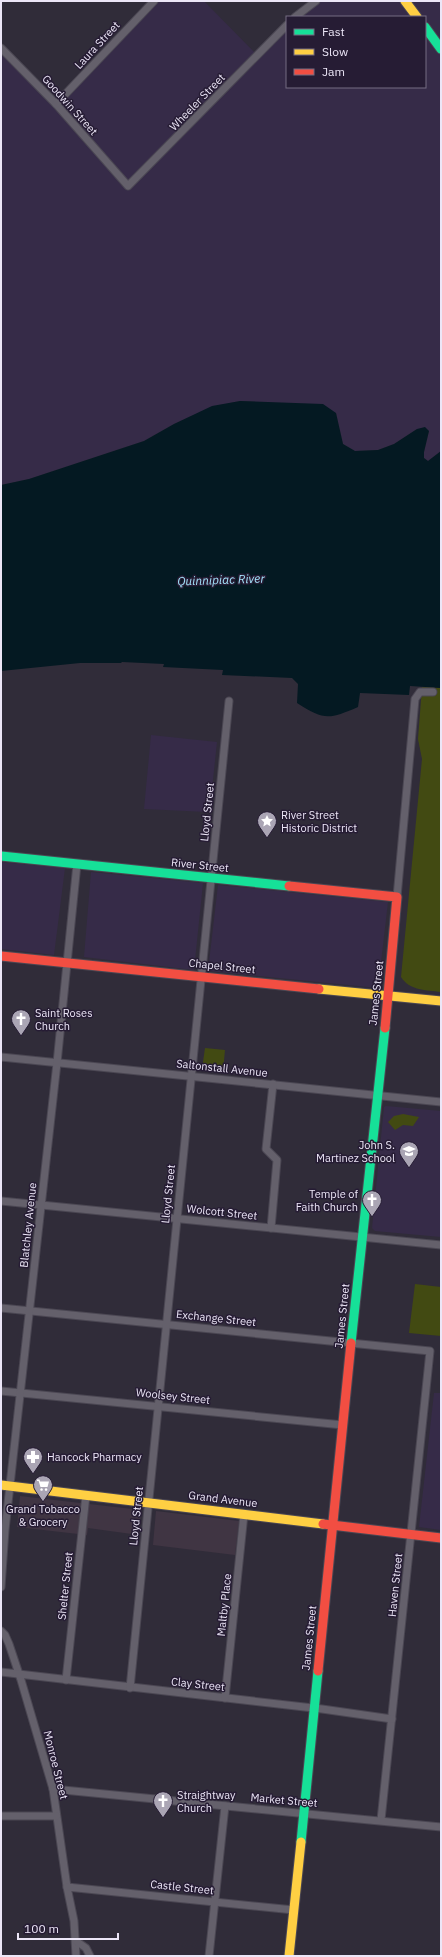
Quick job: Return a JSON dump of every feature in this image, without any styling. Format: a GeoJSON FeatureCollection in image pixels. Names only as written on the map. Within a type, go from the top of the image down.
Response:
{"type":"FeatureCollection","features":[{"type":"Feature","properties":{"kind":"main road"},"geometry":{"type":"LineString","coordinates":[[405,1],[417,16]]}},
{"type":"Feature","properties":{"kind":"main road"},"geometry":{"type":"LineString","coordinates":[[426,28],[441,49]]}},
{"type":"Feature","properties":{"kind":"main road","name":"River Street"},"geometry":{"type":"LineString","coordinates":[[1,856],[397,897]]}},
{"type":"Feature","properties":{"kind":"main road","name":"James Street"},"geometry":{"type":"LineString","coordinates":[[289,1956],[397,897]]}},
{"type":"Feature","properties":{"kind":"main road","name":"Chapel Street"},"geometry":{"type":"LineString","coordinates":[[1,956],[441,1001]]}},
{"type":"Feature","properties":{"kind":"main road","name":"Grand Avenue"},"geometry":{"type":"LineString","coordinates":[[1,1485],[441,1538]]}},
{"type":"Feature","properties":{"kind":"street","name":"Laura Street"},"geometry":{"type":"LineString","coordinates":[[56,104],[154,1]]}},
{"type":"Feature","properties":{"kind":"street"},"geometry":{"type":"LineString","coordinates":[[296,16],[316,1]]}},
{"type":"Feature","properties":{"kind":"street","name":"Wheeler Street"},"geometry":{"type":"LineString","coordinates":[[122,179],[128,186],[138,178],[286,26]]}},
{"type":"Feature","properties":{"kind":"street","name":"Goodwin Street"},"geometry":{"type":"LineString","coordinates":[[1,48],[56,104],[122,179]]}},
{"type":"Feature","properties":{"kind":"street","name":"James Street"},"geometry":{"type":"LineString","coordinates":[[397,897],[415,698],[420,692],[433,692]]}},
{"type":"Feature","properties":{"kind":"street","name":"Lloyd Street"},"geometry":{"type":"LineString","coordinates":[[130,1688],[230,702]]}},
{"type":"Feature","properties":{"kind":"street","name":"Blatchley Avenue"},"geometry":{"type":"LineString","coordinates":[[1,1587],[20,1393],[68,963],[77,864]]}},
{"type":"Feature","properties":{"kind":"street","name":"Saltonstall Avenue"},"geometry":{"type":"LineString","coordinates":[[1,1058],[441,1102]]}},
{"type":"Feature","properties":{"kind":"street"},"geometry":{"type":"LineString","coordinates":[[271,1228],[277,1160],[266,1149],[273,1084]]}},
{"type":"Feature","properties":{"kind":"street","name":"Wolcott Street"},"geometry":{"type":"LineString","coordinates":[[1,1200],[441,1245]]}},
{"type":"Feature","properties":{"kind":"street","name":"Exchange Street"},"geometry":{"type":"LineString","coordinates":[[1,1308],[430,1351]]}},
{"type":"Feature","properties":{"kind":"street","name":"Haven Street"},"geometry":{"type":"LineString","coordinates":[[381,1820],[430,1351]]}},
{"type":"Feature","properties":{"kind":"street","name":"Woolsey Street"},"geometry":{"type":"LineString","coordinates":[[1,1391],[343,1425]]}},
{"type":"Feature","properties":{"kind":"street","name":"Shelter Street"},"geometry":{"type":"LineString","coordinates":[[66,1680],[86,1495]]}},
{"type":"Feature","properties":{"kind":"street","name":"Maltby Place"},"geometry":{"type":"LineString","coordinates":[[225,1698],[244,1514]]}},
{"type":"Feature","properties":{"kind":"street","name":"Monroe Street"},"geometry":{"type":"LineString","coordinates":[[1,1631],[5,1635],[9,1644],[19,1674],[53,1789],[76,1941],[76,1956]]}},
{"type":"Feature","properties":{"kind":"street","name":"Clay Street"},"geometry":{"type":"LineString","coordinates":[[1,1672],[314,1708],[392,1719]]}},
{"type":"Feature","properties":{"kind":"street","name":"Market Street"},"geometry":{"type":"LineString","coordinates":[[53,1789],[303,1812],[441,1827]]}},
{"type":"Feature","properties":{"kind":"street"},"geometry":{"type":"LineString","coordinates":[[209,1956],[225,1806]]}},
{"type":"Feature","properties":{"kind":"street"},"geometry":{"type":"LineString","coordinates":[[1,1816],[56,1816]]}},
{"type":"Feature","properties":{"kind":"street","name":"Castle Street"},"geometry":{"type":"LineString","coordinates":[[67,1887],[294,1910]]}},
{"type":"Feature","properties":{"kind":"street"},"geometry":{"type":"LineString","coordinates":[[76,1941],[86,1948],[90,1956]]}},
{"type":"Feature","properties":{"kind":"shaded area"},"geometry":{"type":"Polygon","coordinates":[[[154,1],[204,1],[257,55],[286,26],[286,88],[426,88],[426,16],[296,16],[316,1],[441,1],[441,451],[428,461],[424,458],[429,431],[417,429],[394,444],[378,450],[355,451],[343,444],[336,413],[272,403],[240,401],[212,407],[174,424],[144,441],[29,479],[1,485],[1,48],[56,104],[154,1]]]}},
{"type":"Feature","properties":{"kind":"shaded area"},"geometry":{"type":"Polygon","coordinates":[[[151,735],[217,742],[211,798],[209,798],[207,812],[144,809],[151,735]]]}},
{"type":"Feature","properties":{"kind":"shaded area"},"geometry":{"type":"Polygon","coordinates":[[[1,862],[65,868],[54,955],[1,949],[1,862]]]}},
{"type":"Feature","properties":{"kind":"shaded area"},"geometry":{"type":"Polygon","coordinates":[[[91,872],[203,883],[194,970],[84,957],[91,872]]]}},
{"type":"Feature","properties":{"kind":"shaded area"},"geometry":{"type":"Polygon","coordinates":[[[218,885],[388,902],[378,988],[208,971],[218,885]]]}},
{"type":"Feature","properties":{"kind":"shaded area","name":"John S. Martinez School"},"geometry":{"type":"Polygon","coordinates":[[[384,1107],[441,1111],[441,1237],[375,1231],[372,1228],[384,1107]]]}},
{"type":"Feature","properties":{"kind":"shaded area"},"geometry":{"type":"Polygon","coordinates":[[[434,1393],[441,1393],[441,1530],[419,1527],[434,1393]]]}},
{"type":"Feature","properties":{"kind":"shaded area"},"geometry":{"type":"Polygon","coordinates":[[[20,1496],[141,1510],[139,1535],[88,1528],[87,1535],[17,1527],[20,1496]]]}},
{"type":"Feature","properties":{"kind":"shaded area"},"geometry":{"type":"Polygon","coordinates":[[[156,1511],[239,1521],[235,1555],[153,1545],[156,1511]]]}},
{"type":"Feature","properties":{"kind":"green space"},"geometry":{"type":"Polygon","coordinates":[[[422,687],[441,688],[441,992],[419,989],[409,985],[401,977],[422,759],[418,739],[422,687]]]}},
{"type":"Feature","properties":{"kind":"green space"},"geometry":{"type":"Polygon","coordinates":[[[205,1048],[225,1050],[223,1071],[202,1069],[205,1048]]]}},
{"type":"Feature","properties":{"kind":"green space"},"geometry":{"type":"Polygon","coordinates":[[[403,1114],[419,1117],[413,1126],[403,1125],[395,1130],[388,1122],[394,1116],[403,1114]]]}},
{"type":"Feature","properties":{"kind":"green space"},"geometry":{"type":"Polygon","coordinates":[[[415,1284],[441,1287],[441,1336],[409,1333],[415,1284]]]}},
{"type":"Feature","properties":{"kind":"water","name":"Quinnipiac River"},"geometry":{"type":"Polygon","coordinates":[[[240,401],[323,404],[336,413],[343,444],[355,451],[378,450],[394,444],[417,429],[425,427],[429,431],[424,458],[428,461],[441,451],[441,688],[410,686],[409,695],[360,693],[358,707],[333,716],[326,716],[314,713],[297,703],[298,684],[292,678],[222,675],[223,670],[163,667],[164,664],[122,662],[80,663],[1,671],[1,485],[29,479],[144,441],[174,424],[212,406],[240,401]]]}},
{"type":"Feature","properties":{"kind":"traffic: fast"},"geometry":{"type":"LineString","coordinates":[[426,28],[441,49]]}},
{"type":"Feature","properties":{"kind":"traffic: fast"},"geometry":{"type":"LineString","coordinates":[[1,856],[289,886]]}},
{"type":"Feature","properties":{"kind":"traffic: fast"},"geometry":{"type":"LineString","coordinates":[[351,1343],[385,1028]]}},
{"type":"Feature","properties":{"kind":"traffic: fast"},"geometry":{"type":"LineString","coordinates":[[301,1842],[318,1671]]}},
{"type":"Feature","properties":{"kind":"traffic: slow"},"geometry":{"type":"LineString","coordinates":[[405,1],[416,16]]}},
{"type":"Feature","properties":{"kind":"traffic: slow"},"geometry":{"type":"LineString","coordinates":[[319,989],[441,1001]]}},
{"type":"Feature","properties":{"kind":"traffic: slow"},"geometry":{"type":"LineString","coordinates":[[1,1485],[323,1524]]}},
{"type":"Feature","properties":{"kind":"traffic: slow"},"geometry":{"type":"LineString","coordinates":[[289,1956],[301,1842]]}},
{"type":"Feature","properties":{"kind":"traffic: jam"},"geometry":{"type":"LineString","coordinates":[[289,886],[397,897],[385,1028]]}},
{"type":"Feature","properties":{"kind":"traffic: jam"},"geometry":{"type":"LineString","coordinates":[[1,956],[319,989]]}},
{"type":"Feature","properties":{"kind":"traffic: jam"},"geometry":{"type":"LineString","coordinates":[[318,1671],[351,1343]]}},
{"type":"Feature","properties":{"kind":"traffic: jam"},"geometry":{"type":"LineString","coordinates":[[323,1524],[441,1538]]}},
{"type":"Feature","properties":{"kind":"place","name":"River Street Historic District"},"geometry":{"type":"Point","coordinates":[267,838]}},
{"type":"Feature","properties":{"kind":"place","name":"Saint Roses Church"},"geometry":{"type":"Point","coordinates":[21,1036]}},
{"type":"Feature","properties":{"kind":"place","name":"John S. Martinez School"},"geometry":{"type":"Point","coordinates":[409,1168]}},
{"type":"Feature","properties":{"kind":"place","name":"Temple of Faith Church"},"geometry":{"type":"Point","coordinates":[372,1217]}},
{"type":"Feature","properties":{"kind":"place","name":"Hancock Pharmacy"},"geometry":{"type":"Point","coordinates":[33,1474]}},
{"type":"Feature","properties":{"kind":"place","name":"Grand Tobacco & Grocery"},"geometry":{"type":"Point","coordinates":[43,1502]}},
{"type":"Feature","properties":{"kind":"place","name":"Straightway Church"},"geometry":{"type":"Point","coordinates":[163,1818]}}]}
